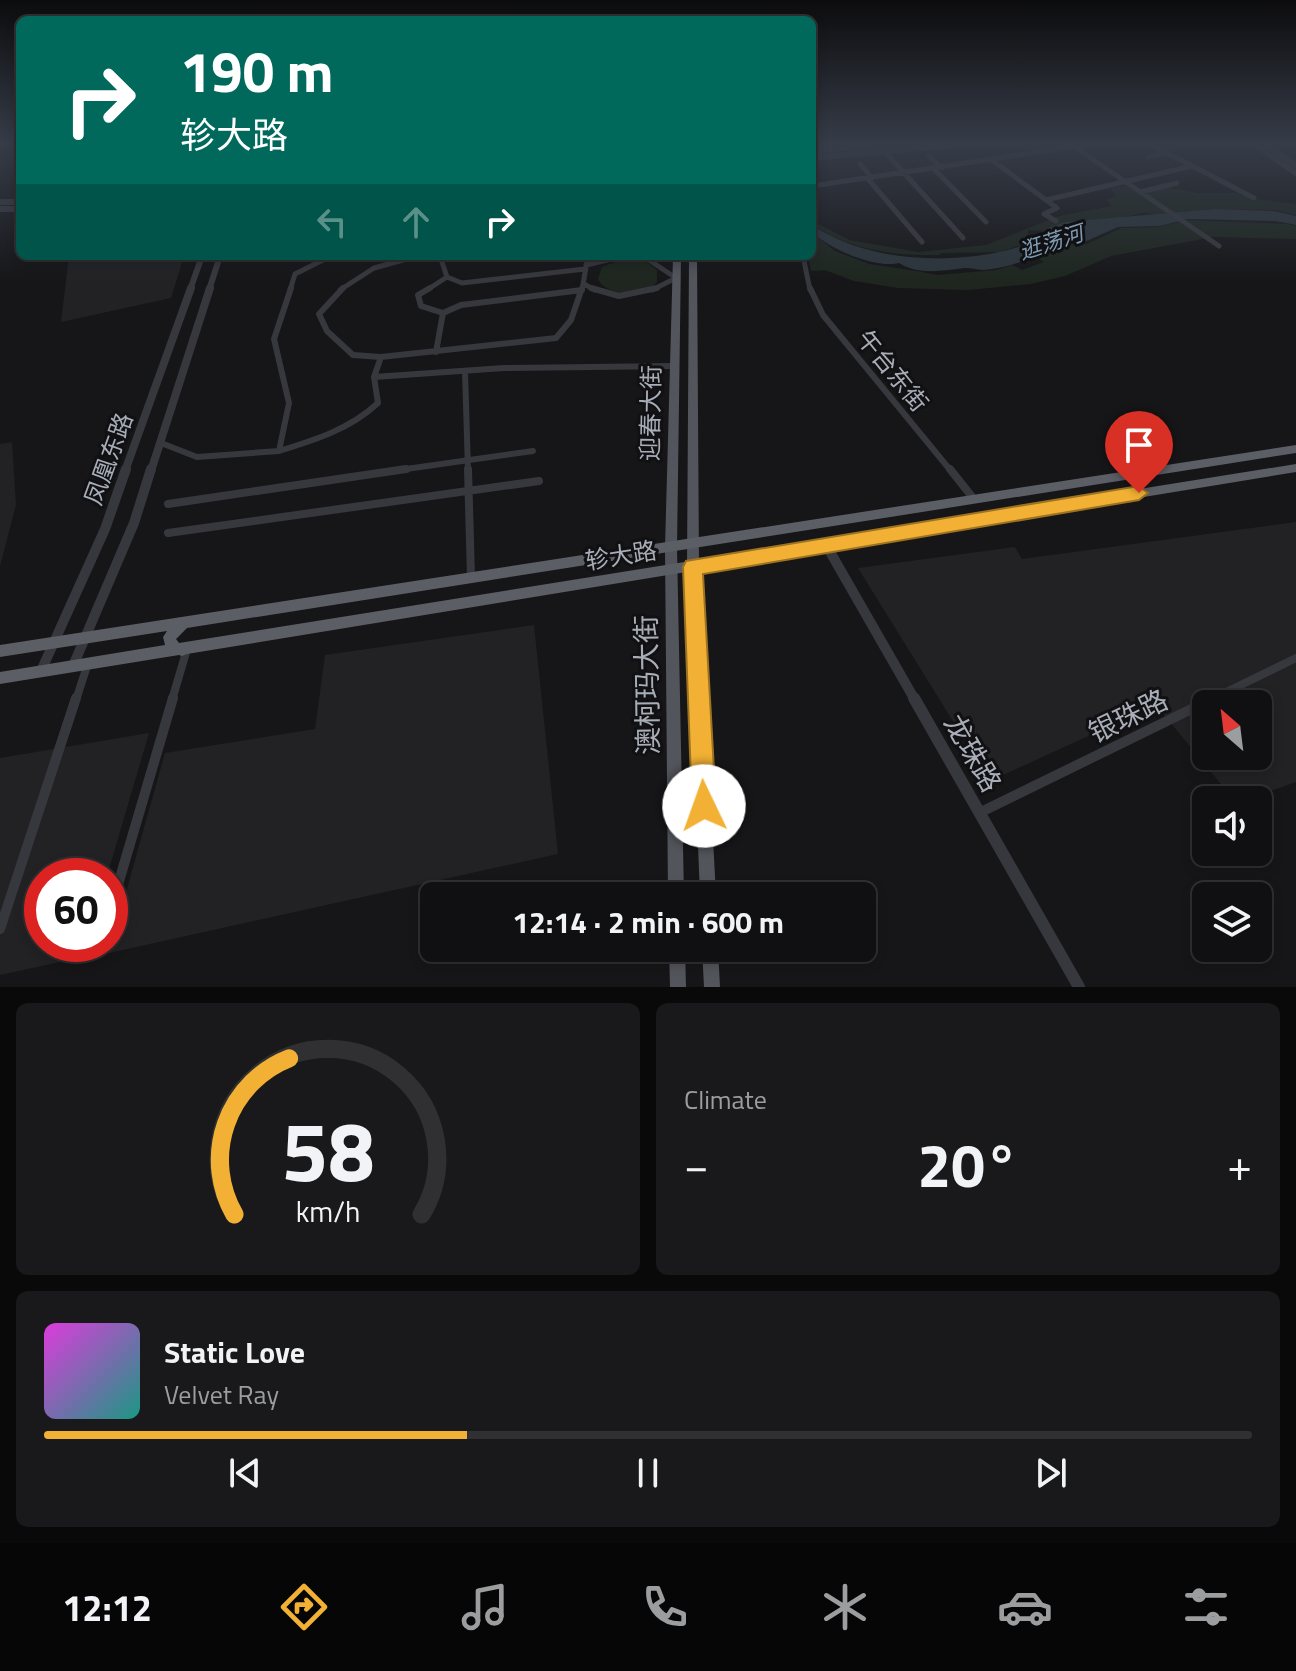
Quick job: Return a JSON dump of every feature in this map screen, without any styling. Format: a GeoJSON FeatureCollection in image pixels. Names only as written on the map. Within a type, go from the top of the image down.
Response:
{"type":"FeatureCollection","features":[{"type":"Feature","properties":{"kind":"highway","name":"轸大路"},"geometry":{"type":"LineString","coordinates":[[0,651],[1296,449]]}},
{"type":"Feature","properties":{"kind":"highway","name":"轸大路"},"geometry":{"type":"LineString","coordinates":[[0,678],[1296,468]]}},
{"type":"Feature","properties":{"kind":"highway"},"geometry":{"type":"LineString","coordinates":[[184,649],[172,646],[169,637],[186,622]]}},
{"type":"Feature","properties":{"kind":"main road","name":"迎春大街"},"geometry":{"type":"LineString","coordinates":[[671,570],[677,260]]}},
{"type":"Feature","properties":{"kind":"main road","name":"迎春大街"},"geometry":{"type":"LineString","coordinates":[[693,260],[693,567]]}},
{"type":"Feature","properties":{"kind":"main road","name":"澳柯玛大街"},"geometry":{"type":"LineString","coordinates":[[693,567],[707,882]]}},
{"type":"Feature","properties":{"kind":"main road","name":"澳柯玛大街"},"geometry":{"type":"LineString","coordinates":[[671,570],[676,882]]}},
{"type":"Feature","properties":{"kind":"main road"},"geometry":{"type":"LineString","coordinates":[[677,962],[678,987]]}},
{"type":"Feature","properties":{"kind":"main road"},"geometry":{"type":"LineString","coordinates":[[711,962],[712,987]]}},
{"type":"Feature","properties":{"kind":"street"},"geometry":{"type":"LineString","coordinates":[[880,190],[922,242]]}},
{"type":"Feature","properties":{"kind":"street"},"geometry":{"type":"LineString","coordinates":[[920,190],[963,238]]}},
{"type":"Feature","properties":{"kind":"street"},"geometry":{"type":"LineString","coordinates":[[955,190],[986,222]]}},
{"type":"Feature","properties":{"kind":"street"},"geometry":{"type":"LineString","coordinates":[[1030,190],[1057,208],[1044,214],[1056,221]]}},
{"type":"Feature","properties":{"kind":"street"},"geometry":{"type":"LineString","coordinates":[[1046,200],[1091,190]]}},
{"type":"Feature","properties":{"kind":"street"},"geometry":{"type":"LineString","coordinates":[[1137,190],[1219,246]]}},
{"type":"Feature","properties":{"kind":"street"},"geometry":{"type":"LineString","coordinates":[[1140,192],[1148,190]]}},
{"type":"Feature","properties":{"kind":"street"},"geometry":{"type":"LineString","coordinates":[[1239,190],[1254,198]]}},
{"type":"Feature","properties":{"kind":"street","name":"凤凰东路"},"geometry":{"type":"LineString","coordinates":[[41,671],[57,642],[105,529],[201,260]]}},
{"type":"Feature","properties":{"kind":"street","name":"凤凰东路"},"geometry":{"type":"LineString","coordinates":[[73,666],[134,523],[219,260]]}},
{"type":"Feature","properties":{"kind":"street"},"geometry":{"type":"LineString","coordinates":[[279,451],[289,403],[274,339],[295,274],[323,260]]}},
{"type":"Feature","properties":{"kind":"street"},"geometry":{"type":"LineString","coordinates":[[405,260],[361,273],[336,291],[319,314],[327,331],[353,355],[381,357],[556,338],[578,311],[587,260]]}},
{"type":"Feature","properties":{"kind":"street"},"geometry":{"type":"LineString","coordinates":[[441,260],[447,277],[462,283],[586,267],[610,260]]}},
{"type":"Feature","properties":{"kind":"street"},"geometry":{"type":"LineString","coordinates":[[447,277],[418,295],[421,306],[443,313],[461,305],[583,287],[619,298],[638,297],[676,278],[649,260]]}},
{"type":"Feature","properties":{"kind":"street","name":"午台东街"},"geometry":{"type":"LineString","coordinates":[[804,260],[812,297],[823,315],[973,498]]}},
{"type":"Feature","properties":{"kind":"street"},"geometry":{"type":"LineString","coordinates":[[436,352],[443,313]]}},
{"type":"Feature","properties":{"kind":"street"},"geometry":{"type":"LineString","coordinates":[[161,443],[197,457],[279,451],[318,439],[362,420],[378,403],[374,377],[381,357]]}},
{"type":"Feature","properties":{"kind":"street"},"geometry":{"type":"LineString","coordinates":[[374,377],[465,371],[673,366]]}},
{"type":"Feature","properties":{"kind":"street"},"geometry":{"type":"LineString","coordinates":[[465,371],[471,578]]}},
{"type":"Feature","properties":{"kind":"street"},"geometry":{"type":"LineString","coordinates":[[168,504],[533,451]]}},
{"type":"Feature","properties":{"kind":"street"},"geometry":{"type":"LineString","coordinates":[[168,533],[539,481]]}},
{"type":"Feature","properties":{"kind":"street","name":"龙珠路"},"geometry":{"type":"LineString","coordinates":[[825,543],[1079,987]]}},
{"type":"Feature","properties":{"kind":"street"},"geometry":{"type":"LineString","coordinates":[[125,858],[184,649]]}},
{"type":"Feature","properties":{"kind":"street","name":"银珠路"},"geometry":{"type":"LineString","coordinates":[[979,813],[1296,658]]}},
{"type":"Feature","properties":{"kind":"street"},"geometry":{"type":"LineString","coordinates":[[0,929],[88,663]]}},
{"type":"Feature","properties":{"kind":"shaded area"},"geometry":{"type":"Polygon","coordinates":[[[1112,190],[1238,193],[1249,198],[1296,204],[1296,215],[1275,210],[1214,209],[1163,215],[1142,213],[1121,218],[1063,222],[1045,231],[1028,230],[1028,235],[1043,237],[1000,252],[939,255],[873,250],[841,240],[816,227],[816,223],[850,240],[918,252],[986,245],[1059,216],[1112,206],[1106,199],[1115,197],[1112,190]]]}},
{"type":"Feature","properties":{"kind":"shaded area"},"geometry":{"type":"Polygon","coordinates":[[[1188,220],[1288,224],[1296,226],[1296,239],[1213,237],[1111,256],[1065,276],[1031,284],[968,290],[898,288],[854,281],[825,270],[811,271],[809,260],[816,260],[816,236],[835,251],[869,264],[937,275],[996,270],[1013,265],[1022,270],[1044,262],[1037,257],[1062,243],[1087,244],[1121,228],[1158,227],[1188,220]]]}},
{"type":"Feature","properties":{"kind":"shaded area"},"geometry":{"type":"Polygon","coordinates":[[[69,260],[183,260],[171,298],[61,322],[69,260]]]}},
{"type":"Feature","properties":{"kind":"shaded area"},"geometry":{"type":"Polygon","coordinates":[[[621,260],[645,261],[657,270],[657,282],[637,293],[614,291],[598,279],[602,267],[621,260]]]}},
{"type":"Feature","properties":{"kind":"shaded area"},"geometry":{"type":"Polygon","coordinates":[[[12,442],[16,505],[0,566],[0,444],[12,442]]]}},
{"type":"Feature","properties":{"kind":"shaded area"},"geometry":{"type":"Polygon","coordinates":[[[1296,522],[1296,782],[1272,791],[1272,786],[1223,786],[1209,770],[1272,770],[1272,690],[1192,690],[1192,749],[1156,705],[990,781],[858,568],[1015,547],[1022,559],[1296,522]]]}},
{"type":"Feature","properties":{"kind":"shaded area"},"geometry":{"type":"Polygon","coordinates":[[[534,625],[558,854],[128,949],[128,885],[165,753],[315,729],[325,655],[534,625]]]}},
{"type":"Feature","properties":{"kind":"shaded area"},"geometry":{"type":"Polygon","coordinates":[[[149,733],[112,858],[24,858],[24,962],[60,962],[0,975],[0,758],[149,733]]]}},
{"type":"Feature","properties":{"kind":"water","name":"逛荡河"},"geometry":{"type":"Polygon","coordinates":[[[1216,209],[1274,211],[1296,216],[1296,225],[1275,221],[1188,219],[1160,226],[1118,227],[1082,243],[1061,241],[1025,260],[984,270],[915,270],[899,263],[878,263],[841,251],[816,235],[816,227],[866,249],[897,256],[961,257],[1021,246],[1048,236],[1048,228],[1064,222],[1216,209]]]}},
{"type":"Feature","properties":{"kind":"route"},"geometry":{"type":"LineString","coordinates":[[704,806],[693,567],[1139,493]]}}]}
